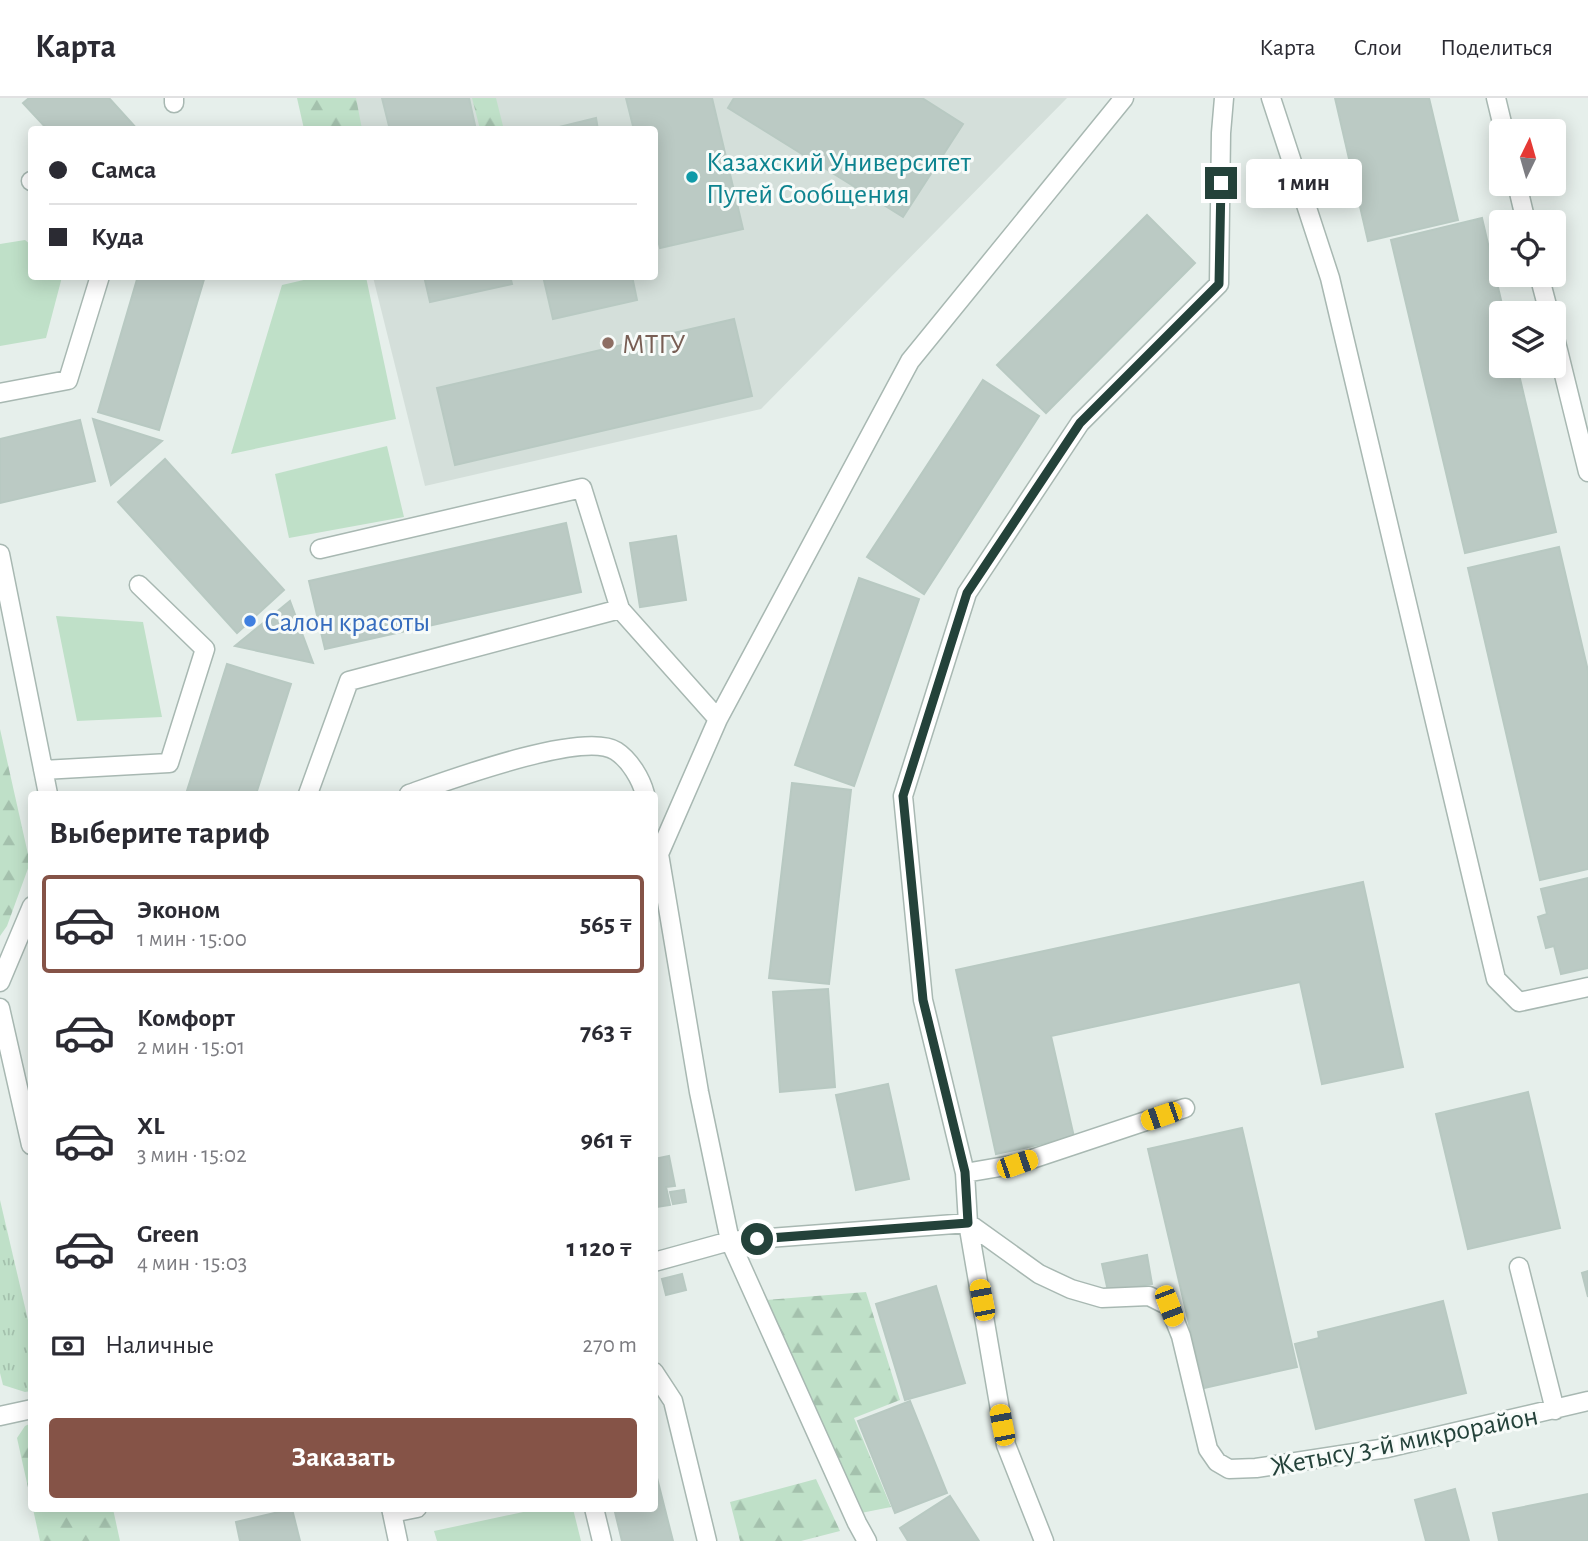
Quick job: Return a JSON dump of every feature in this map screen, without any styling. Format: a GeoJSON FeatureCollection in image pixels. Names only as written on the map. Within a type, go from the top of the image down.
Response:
{"type":"FeatureCollection","features":[{"type":"Feature","properties":{"kind":"lane"},"geometry":{"type":"LineString","coordinates":[[659,854],[718,719],[910,361],[1124,98]]}},
{"type":"Feature","properties":{"kind":"lane"},"geometry":{"type":"LineString","coordinates":[[1044,1541],[1006,1445],[968,1223],[965,1172],[923,1000],[903,796],[967,593],[1080,423],[1219,284],[1224,98]]}},
{"type":"Feature","properties":{"kind":"lane"},"geometry":{"type":"LineString","coordinates":[[1271,98],[1330,278],[1496,979],[1518,1002],[1588,987]]}},
{"type":"Feature","properties":{"kind":"lane"},"geometry":{"type":"LineString","coordinates":[[1496,98],[1501,119]]}},
{"type":"Feature","properties":{"kind":"lane"},"geometry":{"type":"LineString","coordinates":[[0,393],[68,380],[99,280]]}},
{"type":"Feature","properties":{"kind":"lane"},"geometry":{"type":"LineString","coordinates":[[1565,378],[1588,472]]}},
{"type":"Feature","properties":{"kind":"lane"},"geometry":{"type":"LineString","coordinates":[[320,549],[582,488],[620,609],[718,719]]}},
{"type":"Feature","properties":{"kind":"lane"},"geometry":{"type":"LineString","coordinates":[[0,554],[47,791]]}},
{"type":"Feature","properties":{"kind":"lane"},"geometry":{"type":"LineString","coordinates":[[43,770],[169,763],[205,649],[139,585]]}},
{"type":"Feature","properties":{"kind":"lane"},"geometry":{"type":"LineString","coordinates":[[309,791],[349,681],[620,609]]}},
{"type":"Feature","properties":{"kind":"lane"},"geometry":{"type":"LineString","coordinates":[[418,791],[482,769],[583,745],[615,750],[634,770],[644,791]]}},
{"type":"Feature","properties":{"kind":"lane"},"geometry":{"type":"LineString","coordinates":[[658,850],[699,1092],[730,1241],[867,1541]]}},
{"type":"Feature","properties":{"kind":"lane"},"geometry":{"type":"LineString","coordinates":[[0,982],[28,916]]}},
{"type":"Feature","properties":{"kind":"lane"},"geometry":{"type":"LineString","coordinates":[[0,1008],[28,1132]]}},
{"type":"Feature","properties":{"kind":"lane"},"geometry":{"type":"LineString","coordinates":[[965,1172],[1017,1164],[1185,1108]]}},
{"type":"Feature","properties":{"kind":"lane"},"geometry":{"type":"LineString","coordinates":[[658,1261],[730,1241],[968,1223]]}},
{"type":"Feature","properties":{"kind":"lane","name":"Жетысу 3-й микрорайон"},"geometry":{"type":"LineString","coordinates":[[968,1223],[1039,1274],[1070,1289],[1102,1298],[1149,1296],[1169,1306],[1181,1336],[1208,1448],[1217,1462],[1229,1469],[1256,1468],[1387,1448],[1588,1401]]}},
{"type":"Feature","properties":{"kind":"lane"},"geometry":{"type":"LineString","coordinates":[[1519,1267],[1555,1410]]}},
{"type":"Feature","properties":{"kind":"lane"},"geometry":{"type":"LineString","coordinates":[[658,1378],[673,1401],[707,1541]]}},
{"type":"Feature","properties":{"kind":"lane"},"geometry":{"type":"LineString","coordinates":[[0,1416],[28,1410]]}},
{"type":"Feature","properties":{"kind":"lane"},"geometry":{"type":"LineString","coordinates":[[392,1512],[398,1541]]}},
{"type":"Feature","properties":{"kind":"lane"},"geometry":{"type":"LineString","coordinates":[[595,1512],[602,1541]]}},
{"type":"Feature","properties":{"kind":"shaded area","name":"МТГУ"},"geometry":{"type":"Polygon","coordinates":[[[329,98],[1067,98],[761,409],[425,486],[374,280],[658,280],[658,126],[336,126],[329,98]]]}},
{"type":"Feature","properties":{"kind":"green space"},"geometry":{"type":"Polygon","coordinates":[[[297,98],[356,98],[361,126],[303,126],[297,98]]]}},
{"type":"Feature","properties":{"kind":"green space"},"geometry":{"type":"Polygon","coordinates":[[[472,98],[496,98],[503,126],[479,126],[472,98]]]}},
{"type":"Feature","properties":{"kind":"green space"},"geometry":{"type":"Polygon","coordinates":[[[25,240],[28,242],[28,280],[61,280],[46,338],[0,346],[0,244],[25,240]]]}},
{"type":"Feature","properties":{"kind":"green space"},"geometry":{"type":"Polygon","coordinates":[[[304,280],[367,280],[396,419],[231,454],[282,285],[304,280]]]}},
{"type":"Feature","properties":{"kind":"green space"},"geometry":{"type":"Polygon","coordinates":[[[387,446],[404,517],[289,538],[275,474],[387,446]]]}},
{"type":"Feature","properties":{"kind":"green space"},"geometry":{"type":"Polygon","coordinates":[[[56,616],[143,622],[162,717],[77,721],[56,616]]]}},
{"type":"Feature","properties":{"kind":"green space"},"geometry":{"type":"Polygon","coordinates":[[[0,729],[28,854],[28,868],[7,926],[0,936],[0,729]]]}},
{"type":"Feature","properties":{"kind":"green space"},"geometry":{"type":"Polygon","coordinates":[[[0,1200],[28,1320],[28,1392],[3,1385],[0,1373],[0,1200]]]}},
{"type":"Feature","properties":{"kind":"green space"},"geometry":{"type":"Polygon","coordinates":[[[866,1292],[900,1400],[854,1418],[891,1507],[861,1513],[766,1300],[866,1292]]]}},
{"type":"Feature","properties":{"kind":"green space"},"geometry":{"type":"Polygon","coordinates":[[[28,1424],[28,1488],[17,1438],[28,1424]]]}},
{"type":"Feature","properties":{"kind":"green space"},"geometry":{"type":"Polygon","coordinates":[[[816,1479],[840,1531],[801,1541],[740,1541],[730,1502],[816,1479]]]}},
{"type":"Feature","properties":{"kind":"green space"},"geometry":{"type":"Polygon","coordinates":[[[34,1512],[114,1512],[120,1541],[40,1541],[34,1512]]]}},
{"type":"Feature","properties":{"kind":"green space"},"geometry":{"type":"Polygon","coordinates":[[[523,1512],[574,1512],[581,1541],[437,1541],[434,1531],[523,1512]]]}},
{"type":"Feature","properties":{"kind":"building"},"geometry":{"type":"Polygon","coordinates":[[[29,98],[109,98],[134,126],[44,126],[23,103],[29,98]]]}},
{"type":"Feature","properties":{"kind":"building"},"geometry":{"type":"Polygon","coordinates":[[[382,98],[469,98],[475,126],[389,126],[382,98]]]}},
{"type":"Feature","properties":{"kind":"building","name":"Казахский Университет Путей Сообщения"},"geometry":{"type":"Polygon","coordinates":[[[626,98],[712,98],[743,229],[660,248],[658,126],[633,126],[626,98]]]}},
{"type":"Feature","properties":{"kind":"building"},"geometry":{"type":"Polygon","coordinates":[[[734,98],[922,98],[963,124],[903,217],[728,108],[734,98]]]}},
{"type":"Feature","properties":{"kind":"building"},"geometry":{"type":"Polygon","coordinates":[[[1335,98],[1429,98],[1458,220],[1368,241],[1335,98]]]}},
{"type":"Feature","properties":{"kind":"building"},"geometry":{"type":"Polygon","coordinates":[[[596,118],[597,126],[563,126],[596,118]]]}},
{"type":"Feature","properties":{"kind":"building"},"geometry":{"type":"Polygon","coordinates":[[[1147,215],[1195,263],[1046,413],[997,365],[1147,215]]]}},
{"type":"Feature","properties":{"kind":"building"},"geometry":{"type":"Polygon","coordinates":[[[1482,218],[1489,248],[1489,287],[1498,287],[1501,301],[1489,301],[1489,378],[1520,378],[1556,532],[1465,553],[1391,240],[1482,218]]]}},
{"type":"Feature","properties":{"kind":"building"},"geometry":{"type":"Polygon","coordinates":[[[137,280],[204,280],[159,430],[98,412],[137,280]]]}},
{"type":"Feature","properties":{"kind":"building"},"geometry":{"type":"Polygon","coordinates":[[[425,280],[511,280],[512,284],[430,302],[425,280]]]}},
{"type":"Feature","properties":{"kind":"building"},"geometry":{"type":"Polygon","coordinates":[[[544,280],[633,280],[637,300],[553,319],[544,280]]]}},
{"type":"Feature","properties":{"kind":"building"},"geometry":{"type":"Polygon","coordinates":[[[734,319],[752,396],[455,465],[437,388],[734,319]]]}},
{"type":"Feature","properties":{"kind":"building"},"geometry":{"type":"Polygon","coordinates":[[[983,380],[1039,416],[924,594],[867,557],[983,380]]]}},
{"type":"Feature","properties":{"kind":"building"},"geometry":{"type":"Polygon","coordinates":[[[93,419],[162,441],[111,485],[93,419]]]}},
{"type":"Feature","properties":{"kind":"building"},"geometry":{"type":"Polygon","coordinates":[[[80,420],[95,481],[0,503],[0,439],[80,420]]]}},
{"type":"Feature","properties":{"kind":"building"},"geometry":{"type":"Polygon","coordinates":[[[165,459],[284,590],[237,633],[118,502],[165,459]]]}},
{"type":"Feature","properties":{"kind":"building"},"geometry":{"type":"Polygon","coordinates":[[[566,523],[581,592],[325,649],[309,581],[566,523]]]}},
{"type":"Feature","properties":{"kind":"building"},"geometry":{"type":"Polygon","coordinates":[[[676,536],[686,600],[640,607],[630,543],[676,536]]]}},
{"type":"Feature","properties":{"kind":"building"},"geometry":{"type":"Polygon","coordinates":[[[1559,547],[1588,671],[1588,869],[1540,880],[1468,568],[1559,547]]]}},
{"type":"Feature","properties":{"kind":"building"},"geometry":{"type":"Polygon","coordinates":[[[859,578],[919,599],[854,786],[795,765],[859,578]]]}},
{"type":"Feature","properties":{"kind":"building"},"geometry":{"type":"Polygon","coordinates":[[[290,601],[313,663],[235,646],[290,601]]]}},
{"type":"Feature","properties":{"kind":"building"},"geometry":{"type":"Polygon","coordinates":[[[227,664],[291,684],[257,791],[187,791],[227,664]]]}},
{"type":"Feature","properties":{"kind":"building"},"geometry":{"type":"Polygon","coordinates":[[[792,783],[851,790],[829,984],[769,978],[792,783]]]}},
{"type":"Feature","properties":{"kind":"building"},"geometry":{"type":"Polygon","coordinates":[[[1588,878],[1588,968],[1561,974],[1554,946],[1546,948],[1538,917],[1547,914],[1541,889],[1588,878]]]}},
{"type":"Feature","properties":{"kind":"building"},"geometry":{"type":"Polygon","coordinates":[[[1363,882],[1403,1067],[1322,1084],[1300,982],[1051,1036],[1074,1137],[996,1154],[956,970],[1363,882]]]}},
{"type":"Feature","properties":{"kind":"building"},"geometry":{"type":"Polygon","coordinates":[[[828,989],[835,1087],[780,1092],[773,992],[828,989]]]}},
{"type":"Feature","properties":{"kind":"building"},"geometry":{"type":"Polygon","coordinates":[[[888,1084],[909,1179],[856,1190],[836,1095],[888,1084]]]}},
{"type":"Feature","properties":{"kind":"building"},"geometry":{"type":"Polygon","coordinates":[[[1528,1092],[1560,1228],[1468,1249],[1436,1114],[1528,1092]]]}},
{"type":"Feature","properties":{"kind":"building"},"geometry":{"type":"Polygon","coordinates":[[[1242,1128],[1297,1367],[1204,1388],[1148,1149],[1242,1128]]]}},
{"type":"Feature","properties":{"kind":"building"},"geometry":{"type":"Polygon","coordinates":[[[669,1156],[675,1186],[666,1187],[670,1205],[658,1207],[658,1158],[669,1156]]]}},
{"type":"Feature","properties":{"kind":"building"},"geometry":{"type":"Polygon","coordinates":[[[684,1190],[686,1202],[673,1204],[670,1192],[684,1190]]]}},
{"type":"Feature","properties":{"kind":"building"},"geometry":{"type":"Polygon","coordinates":[[[1147,1255],[1152,1284],[1108,1291],[1102,1264],[1147,1255]]]}},
{"type":"Feature","properties":{"kind":"building"},"geometry":{"type":"Polygon","coordinates":[[[1588,1271],[1588,1297],[1582,1273],[1588,1271]]]}},
{"type":"Feature","properties":{"kind":"building"},"geometry":{"type":"Polygon","coordinates":[[[682,1274],[686,1290],[666,1295],[662,1279],[682,1274]]]}},
{"type":"Feature","properties":{"kind":"building"},"geometry":{"type":"Polygon","coordinates":[[[936,1286],[965,1383],[905,1400],[876,1304],[936,1286]]]}},
{"type":"Feature","properties":{"kind":"building"},"geometry":{"type":"Polygon","coordinates":[[[1443,1301],[1466,1393],[1316,1429],[1295,1344],[1319,1338],[1318,1332],[1443,1301]]]}},
{"type":"Feature","properties":{"kind":"building"},"geometry":{"type":"Polygon","coordinates":[[[910,1401],[947,1493],[895,1513],[858,1421],[910,1401]]]}},
{"type":"Feature","properties":{"kind":"building"},"geometry":{"type":"Polygon","coordinates":[[[658,1482],[673,1541],[622,1541],[615,1512],[658,1512],[658,1482]]]}},
{"type":"Feature","properties":{"kind":"building"},"geometry":{"type":"Polygon","coordinates":[[[1455,1489],[1469,1541],[1426,1541],[1415,1500],[1455,1489]]]}},
{"type":"Feature","properties":{"kind":"building"},"geometry":{"type":"Polygon","coordinates":[[[1588,1494],[1588,1541],[1499,1541],[1493,1513],[1588,1494]]]}},
{"type":"Feature","properties":{"kind":"building"},"geometry":{"type":"Polygon","coordinates":[[[950,1496],[979,1541],[908,1541],[900,1528],[950,1496]]]}},
{"type":"Feature","properties":{"kind":"building"},"geometry":{"type":"Polygon","coordinates":[[[279,1512],[293,1512],[300,1541],[240,1541],[236,1522],[279,1512]]]}},
{"type":"Feature","properties":{"kind":"place","name":"Казахский Университет Путей Сообщения"},"geometry":{"type":"Point","coordinates":[692,177]}},
{"type":"Feature","properties":{"kind":"place","name":"МТГУ"},"geometry":{"type":"Point","coordinates":[608,343]}},
{"type":"Feature","properties":{"kind":"place","name":"Салон красоты"},"geometry":{"type":"Point","coordinates":[250,621]}},
{"type":"Feature","properties":{"kind":"route"},"geometry":{"type":"LineString","coordinates":[[757,1239],[968,1223],[965,1172],[923,1000],[903,796],[967,593],[1080,423],[1219,284],[1221,183]]}}]}
